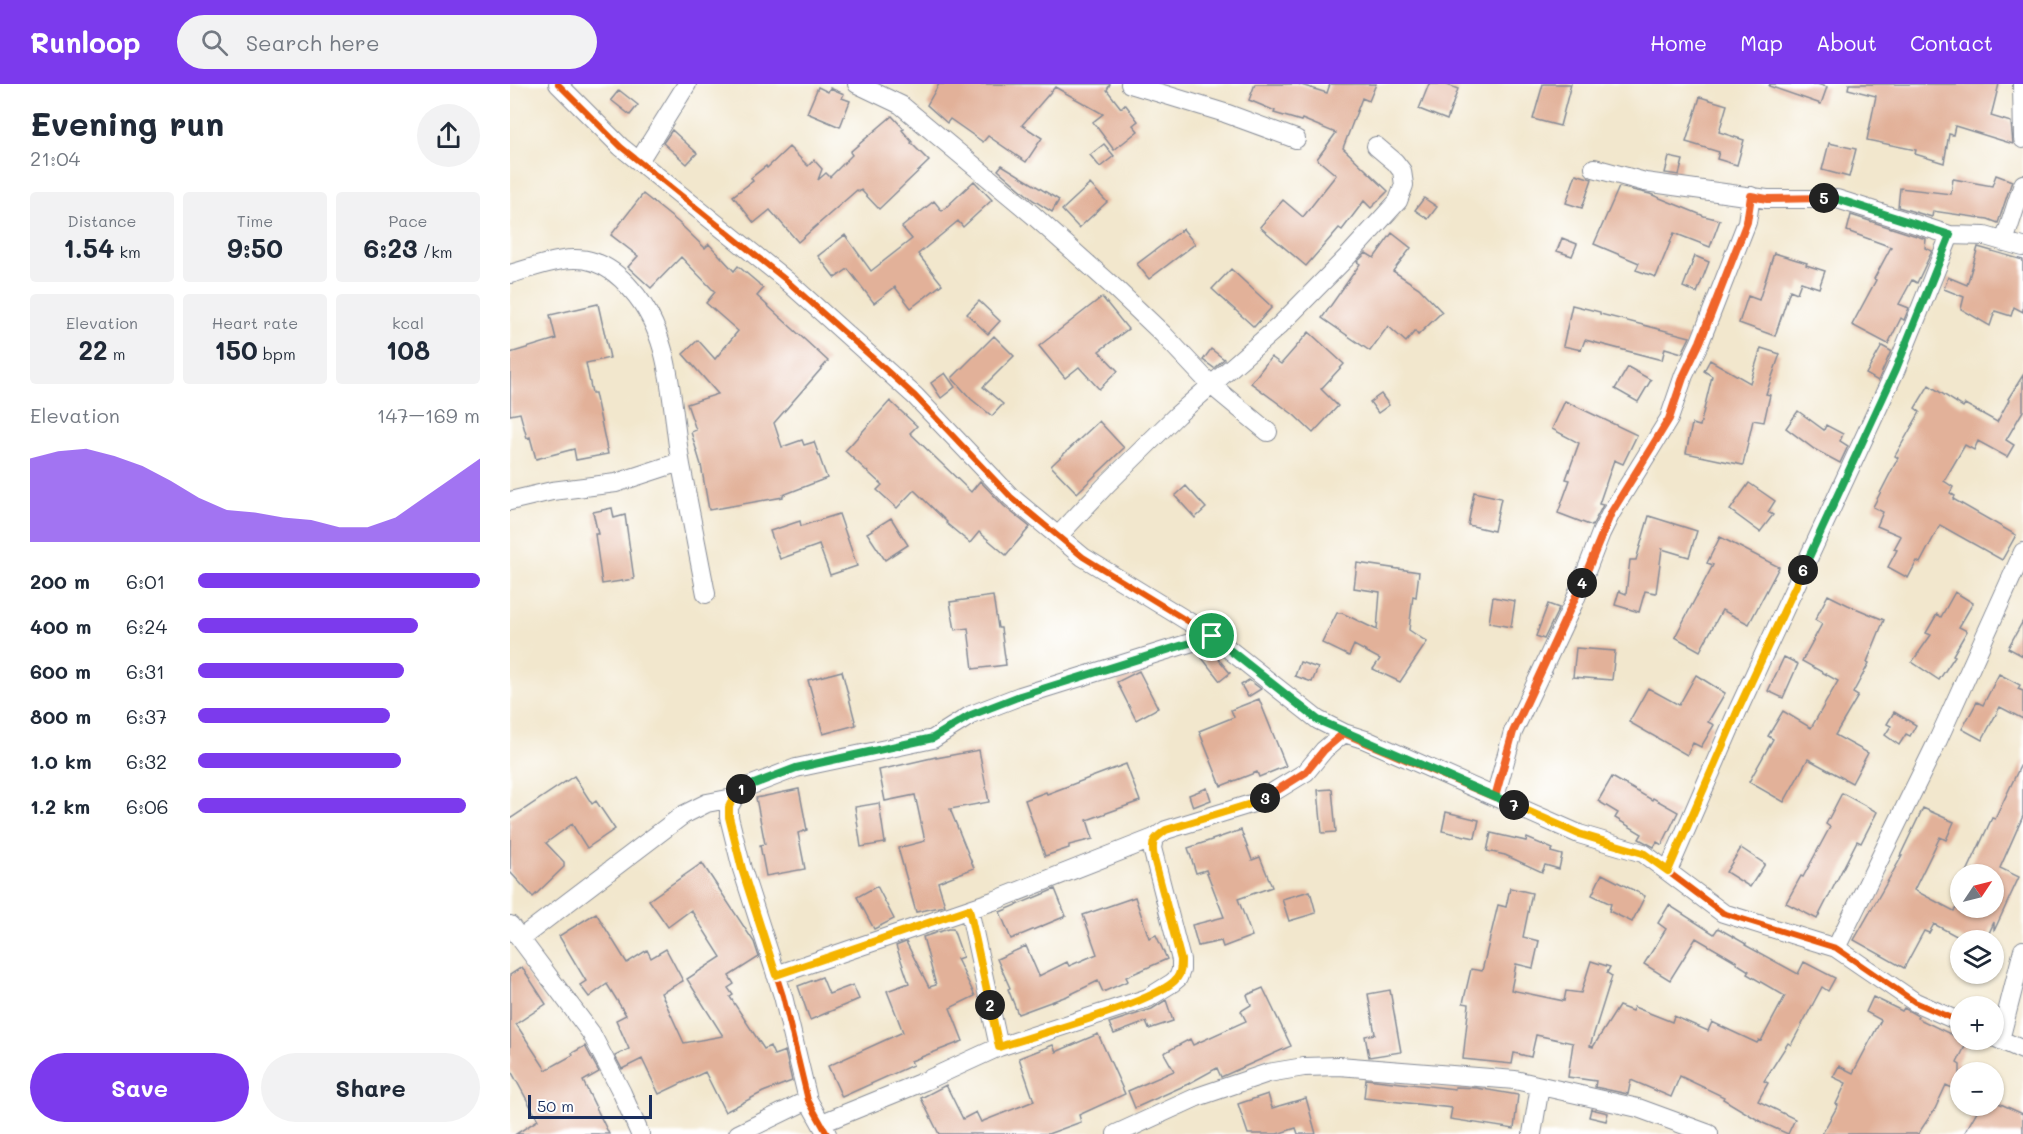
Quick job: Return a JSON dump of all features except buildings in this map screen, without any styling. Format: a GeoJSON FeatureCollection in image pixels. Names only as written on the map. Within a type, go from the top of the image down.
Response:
{"type":"FeatureCollection","features":[{"type":"Feature","properties":{"kind":"street"},"geometry":{"type":"LineString","coordinates":[[558,84],[621,147],[786,280],[881,365],[915,396],[1011,497],[1083,557],[1212,636],[1318,720],[1579,834],[1643,853],[1723,913],[1836,948],[1915,1002],[1950,1018]]}},
{"type":"Feature","properties":{"kind":"street"},"geometry":{"type":"LineString","coordinates":[[639,161],[687,84]]}},
{"type":"Feature","properties":{"kind":"street"},"geometry":{"type":"LineString","coordinates":[[857,84],[901,105],[1024,208],[1117,290],[1210,384],[1268,432]]}},
{"type":"Feature","properties":{"kind":"street"},"geometry":{"type":"LineString","coordinates":[[1130,84],[1225,113],[1296,139]]}},
{"type":"Feature","properties":{"kind":"street"},"geometry":{"type":"LineString","coordinates":[[2022,84],[2023,139]]}},
{"type":"Feature","properties":{"kind":"street"},"geometry":{"type":"LineString","coordinates":[[1058,536],[1107,484],[1210,384],[1280,326],[1398,201],[1404,185],[1402,171],[1376,146]]}},
{"type":"Feature","properties":{"kind":"street"},"geometry":{"type":"LineString","coordinates":[[1594,168],[1646,182],[1767,199],[1812,197],[1837,199],[1950,235],[1985,236],[2023,247]]}},
{"type":"Feature","properties":{"kind":"street"},"geometry":{"type":"LineString","coordinates":[[2004,242],[2023,184]]}},
{"type":"Feature","properties":{"kind":"street"},"geometry":{"type":"LineString","coordinates":[[1495,797],[1513,732],[1575,600],[1601,533],[1669,419],[1684,375],[1700,342],[1747,222],[1751,196]]}},
{"type":"Feature","properties":{"kind":"street"},"geometry":{"type":"LineString","coordinates":[[1668,871],[1738,710],[1896,369],[1950,235]]}},
{"type":"Feature","properties":{"kind":"street"},"geometry":{"type":"LineString","coordinates":[[510,274],[551,262],[578,259],[593,262],[619,276],[643,303],[654,323],[668,370],[681,462],[706,594]]}},
{"type":"Feature","properties":{"kind":"street"},"geometry":{"type":"LineString","coordinates":[[510,501],[552,491],[616,483],[681,462]]}},
{"type":"Feature","properties":{"kind":"street"},"geometry":{"type":"LineString","coordinates":[[1836,948],[1938,740],[2023,552]]}},
{"type":"Feature","properties":{"kind":"street"},"geometry":{"type":"LineString","coordinates":[[1154,838],[1152,848],[1154,858],[1181,960],[1178,978],[1148,998],[999,1047],[825,1129],[808,1100],[776,975],[742,869],[729,807],[739,790],[796,768],[933,738],[971,715],[1020,696],[1212,636]]}},
{"type":"Feature","properties":{"kind":"street"},"geometry":{"type":"LineString","coordinates":[[776,975],[969,909],[1154,838],[1166,830],[1257,802],[1306,772],[1324,750],[1344,733]]}},
{"type":"Feature","properties":{"kind":"street"},"geometry":{"type":"LineString","coordinates":[[640,1134],[591,1033],[515,932],[683,815],[707,803],[733,798]]}},
{"type":"Feature","properties":{"kind":"street"},"geometry":{"type":"LineString","coordinates":[[969,909],[999,1047]]}},
{"type":"Feature","properties":{"kind":"street"},"geometry":{"type":"LineString","coordinates":[[2004,1015],[2023,950]]}},
{"type":"Feature","properties":{"kind":"street"},"geometry":{"type":"LineString","coordinates":[[2004,1042],[2023,1050]]}},
{"type":"Feature","properties":{"kind":"street"},"geometry":{"type":"LineString","coordinates":[[1116,1134],[1197,1097],[1268,1073],[1304,1067],[1339,1066],[1515,1080],[1638,1108],[1709,1134]]}},
{"type":"Feature","properties":{"kind":"street"},"geometry":{"type":"LineString","coordinates":[[1532,1134],[1540,1086]]}},
{"type":"Feature","properties":{"kind":"street"},"geometry":{"type":"LineString","coordinates":[[738,1134],[808,1100]]}},
{"type":"Feature","properties":{"kind":"cycle path"},"geometry":{"type":"LineString","coordinates":[[558,84],[621,147],[786,280],[915,396],[1011,497],[1083,557],[1212,636],[1318,720],[1579,834],[1643,853],[1723,913],[1836,948],[1915,1002],[1950,1018]]}},
{"type":"Feature","properties":{"kind":"cycle path"},"geometry":{"type":"LineString","coordinates":[[827,1134],[808,1100],[783,996],[742,869],[729,817],[729,807],[739,790],[796,768],[933,739],[971,715],[1020,696],[1212,636]]}},
{"type":"Feature","properties":{"kind":"route"},"geometry":{"type":"LineString","coordinates":[[1212,636],[1020,696],[971,715],[933,738],[796,768],[739,790],[729,807],[729,817],[742,869],[776,975],[969,909],[999,1047],[1148,998],[1178,978],[1181,960],[1154,858],[1152,848],[1154,838],[1166,830],[1257,802],[1306,772],[1324,750],[1344,733],[1366,740],[1495,797],[1513,732],[1575,600],[1601,533],[1669,419],[1684,375],[1700,342],[1747,222],[1751,196],[1767,199],[1812,197],[1837,199],[1950,235],[1896,369],[1738,710],[1668,871],[1643,853],[1579,834],[1505,801],[1366,740],[1344,733],[1318,720],[1212,636]]}}]}
